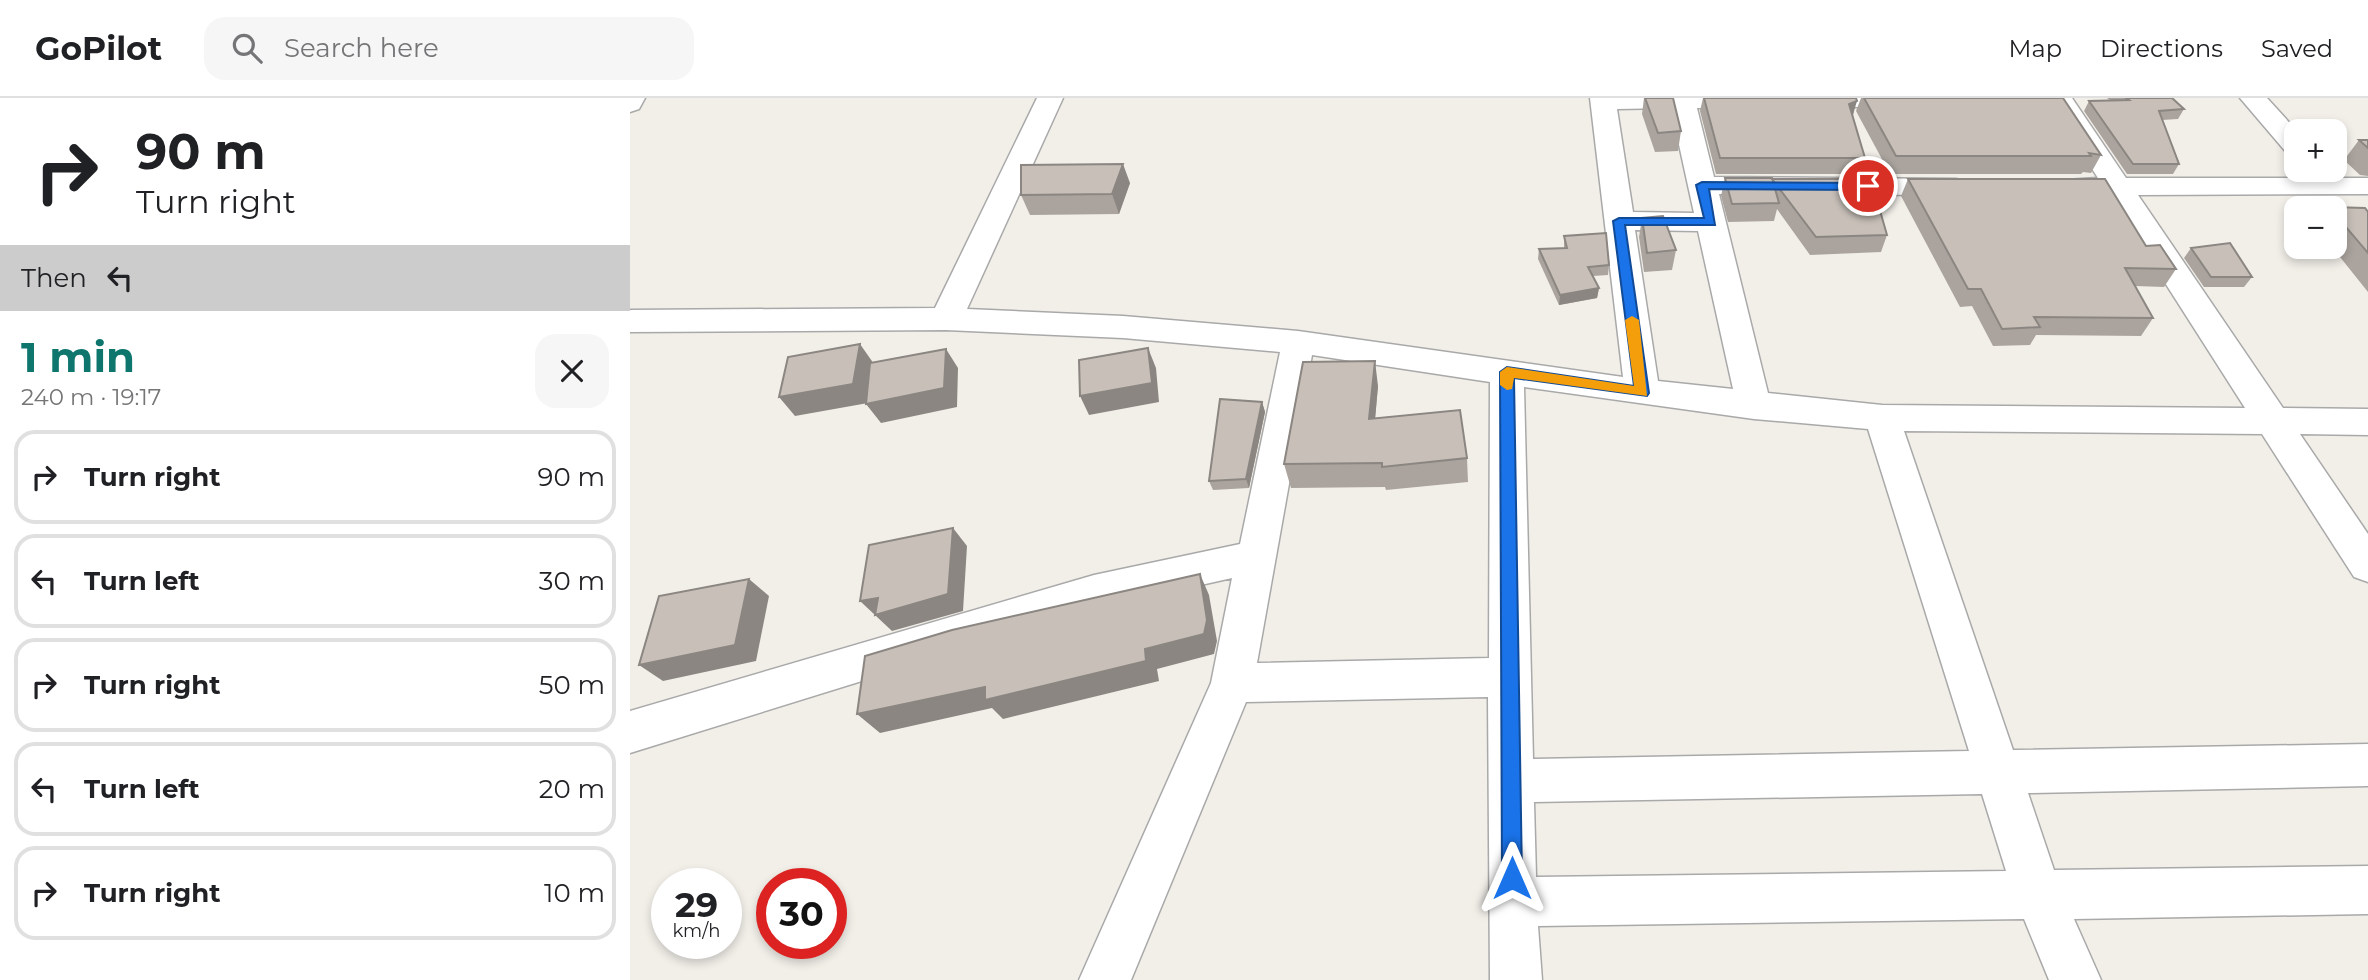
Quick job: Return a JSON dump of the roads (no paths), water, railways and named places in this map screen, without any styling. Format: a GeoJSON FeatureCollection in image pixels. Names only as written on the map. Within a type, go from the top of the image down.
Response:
{"type":"FeatureCollection","features":[{"type":"Feature","properties":{"kind":"street"},"geometry":{"type":"LineString","coordinates":[[630,104],[632,98]]}},
{"type":"Feature","properties":{"kind":"street"},"geometry":{"type":"LineString","coordinates":[[946,319],[1050,98]]}},
{"type":"Feature","properties":{"kind":"street"},"geometry":{"type":"LineString","coordinates":[[1642,393],[1603,99],[1994,98]]}},
{"type":"Feature","properties":{"kind":"street"},"geometry":{"type":"LineString","coordinates":[[2059,98],[2368,566]]}},
{"type":"Feature","properties":{"kind":"street"},"geometry":{"type":"LineString","coordinates":[[2253,98],[2284,133]]}},
{"type":"Feature","properties":{"kind":"street"},"geometry":{"type":"LineString","coordinates":[[1682,99],[1754,406]]}},
{"type":"Feature","properties":{"kind":"street"},"geometry":{"type":"LineString","coordinates":[[2033,187],[2116,188],[2284,180]]}},
{"type":"Feature","properties":{"kind":"street"},"geometry":{"type":"LineString","coordinates":[[2328,182],[2359,216]]}},
{"type":"Feature","properties":{"kind":"street"},"geometry":{"type":"LineString","coordinates":[[2346,182],[2368,186]]}},
{"type":"Feature","properties":{"kind":"street"},"geometry":{"type":"LineString","coordinates":[[1702,185],[1978,187]]}},
{"type":"Feature","properties":{"kind":"street"},"geometry":{"type":"LineString","coordinates":[[1619,221],[1711,222]]}},
{"type":"Feature","properties":{"kind":"street"},"geometry":{"type":"LineString","coordinates":[[630,321],[946,319],[1123,327],[1298,342],[1642,393],[1882,418],[2368,422]]}},
{"type":"Feature","properties":{"kind":"street"},"geometry":{"type":"LineString","coordinates":[[1105,980],[1232,683],[1298,342]]}},
{"type":"Feature","properties":{"kind":"street"},"geometry":{"type":"LineString","coordinates":[[1507,372],[1512,902],[1516,980]]}},
{"type":"Feature","properties":{"kind":"street"},"geometry":{"type":"LineString","coordinates":[[1882,418],[2038,894],[2075,980]]}},
{"type":"Feature","properties":{"kind":"street"},"geometry":{"type":"LineString","coordinates":[[630,732],[1094,592],[1255,557]]}},
{"type":"Feature","properties":{"kind":"street"},"geometry":{"type":"LineString","coordinates":[[1232,683],[1510,677]]}},
{"type":"Feature","properties":{"kind":"street"},"geometry":{"type":"LineString","coordinates":[[1512,781],[2368,765]]}},
{"type":"Feature","properties":{"kind":"street"},"geometry":{"type":"LineString","coordinates":[[1512,902],[2368,890]]}}]}
